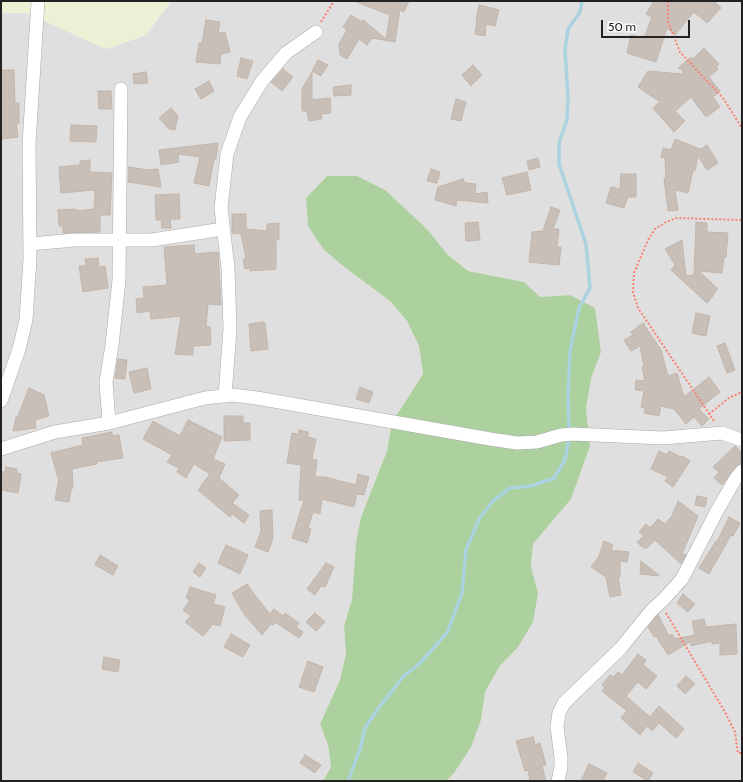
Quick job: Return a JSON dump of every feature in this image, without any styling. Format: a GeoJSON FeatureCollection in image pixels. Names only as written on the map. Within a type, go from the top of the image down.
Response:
{"type":"FeatureCollection","features":[{"type":"Feature","properties":{"kind":"street"},"geometry":{"type":"LineString","coordinates":[[1,401],[19,349],[26,320],[30,244],[29,144],[38,1]]}},
{"type":"Feature","properties":{"kind":"street"},"geometry":{"type":"LineString","coordinates":[[225,396],[230,328],[228,268],[221,208],[227,154],[240,117],[262,81],[286,53],[316,32]]}},
{"type":"Feature","properties":{"kind":"street"},"geometry":{"type":"LineString","coordinates":[[109,423],[106,382],[112,345],[119,280],[121,89]]}},
{"type":"Feature","properties":{"kind":"street"},"geometry":{"type":"LineString","coordinates":[[30,244],[74,240],[152,240],[223,230]]}},
{"type":"Feature","properties":{"kind":"street"},"geometry":{"type":"LineString","coordinates":[[1,449],[55,432],[109,423],[205,398],[232,395],[517,443],[537,442],[567,435],[662,438],[722,433],[742,440]]}},
{"type":"Feature","properties":{"kind":"street"},"geometry":{"type":"LineString","coordinates":[[558,781],[561,767],[561,757],[557,727],[559,713],[564,703],[620,650],[651,611],[682,579],[718,509],[736,478],[742,471]]}},
{"type":"Feature","properties":{"kind":"path"},"geometry":{"type":"LineString","coordinates":[[316,32],[334,1]]}},
{"type":"Feature","properties":{"kind":"path"},"geometry":{"type":"LineString","coordinates":[[668,1],[668,22],[680,52],[722,98],[742,128]]}},
{"type":"Feature","properties":{"kind":"path"},"geometry":{"type":"LineString","coordinates":[[722,433],[638,308],[633,292],[634,273],[648,240],[655,229],[666,222],[676,218],[742,220]]}},
{"type":"Feature","properties":{"kind":"path"},"geometry":{"type":"LineString","coordinates":[[709,414],[729,398],[742,392]]}},
{"type":"Feature","properties":{"kind":"path"},"geometry":{"type":"LineString","coordinates":[[660,603],[725,712],[735,732],[738,753],[742,753]]}},
{"type":"Feature","properties":{"kind":"shaded area"},"geometry":{"type":"Polygon","coordinates":[[[171,1],[742,1],[742,781],[446,781],[454,773],[481,720],[484,692],[499,667],[518,647],[538,593],[531,566],[533,544],[571,499],[590,446],[586,409],[591,379],[601,352],[570,295],[540,297],[524,282],[468,271],[447,254],[428,230],[357,176],[327,176],[306,198],[347,269],[390,301],[407,321],[419,346],[423,374],[392,421],[387,451],[361,517],[356,542],[352,599],[344,626],[346,654],[340,680],[320,724],[328,745],[331,767],[323,781],[1,781],[1,13],[27,13],[106,49],[146,35],[171,1]]]}},
{"type":"Feature","properties":{"kind":"green space"},"geometry":{"type":"Polygon","coordinates":[[[1,1],[171,1],[146,35],[106,49],[27,13],[1,13],[1,1]]]}},
{"type":"Feature","properties":{"kind":"green space"},"geometry":{"type":"Polygon","coordinates":[[[327,176],[357,176],[385,190],[428,230],[447,254],[468,271],[524,282],[540,297],[570,295],[595,308],[601,352],[591,379],[586,409],[590,446],[571,499],[533,544],[531,566],[538,593],[533,622],[518,647],[499,667],[485,692],[481,720],[471,747],[454,773],[446,781],[323,781],[331,767],[328,745],[320,724],[340,680],[346,654],[344,626],[352,599],[356,542],[361,517],[387,451],[392,422],[423,374],[419,346],[407,321],[390,301],[324,250],[308,226],[306,198],[327,176]]]}},
{"type":"Feature","properties":{"kind":"building"},"geometry":{"type":"Polygon","coordinates":[[[354,1],[409,1],[404,12],[400,10],[395,42],[372,38],[367,45],[359,39],[347,59],[340,55],[339,44],[347,30],[343,27],[351,15],[362,22],[363,20],[386,39],[390,15],[354,1]]]}},
{"type":"Feature","properties":{"kind":"building"},"geometry":{"type":"Polygon","coordinates":[[[654,1],[714,1],[721,8],[707,23],[694,12],[675,35],[667,28],[656,62],[627,53],[631,35],[644,38],[652,17],[646,14],[654,1]]]}},
{"type":"Feature","properties":{"kind":"building"},"geometry":{"type":"Polygon","coordinates":[[[479,5],[499,10],[495,26],[486,24],[485,36],[475,34],[479,5]]]}},
{"type":"Feature","properties":{"kind":"building"},"geometry":{"type":"Polygon","coordinates":[[[206,20],[220,22],[218,33],[225,32],[230,52],[221,54],[220,64],[196,62],[199,43],[202,43],[206,20]]]}},
{"type":"Feature","properties":{"kind":"building"},"geometry":{"type":"Polygon","coordinates":[[[704,48],[719,64],[716,67],[718,69],[709,77],[720,91],[713,97],[720,107],[706,117],[691,97],[675,111],[685,121],[674,132],[653,108],[660,102],[638,87],[648,71],[682,74],[683,70],[678,68],[691,57],[693,59],[704,48]]]}},
{"type":"Feature","properties":{"kind":"building"},"geometry":{"type":"Polygon","coordinates":[[[241,58],[253,61],[247,79],[237,76],[241,58]]]}},
{"type":"Feature","properties":{"kind":"building"},"geometry":{"type":"Polygon","coordinates":[[[318,60],[328,65],[321,76],[312,71],[318,60]]]}},
{"type":"Feature","properties":{"kind":"building"},"geometry":{"type":"Polygon","coordinates":[[[473,65],[482,75],[471,86],[462,75],[473,65]]]}},
{"type":"Feature","properties":{"kind":"building"},"geometry":{"type":"Polygon","coordinates":[[[283,69],[293,77],[282,91],[271,82],[283,69]]]}},
{"type":"Feature","properties":{"kind":"building"},"geometry":{"type":"Polygon","coordinates":[[[1,70],[14,70],[15,103],[19,103],[19,124],[16,124],[18,137],[1,139],[1,70]]]}},
{"type":"Feature","properties":{"kind":"building"},"geometry":{"type":"Polygon","coordinates":[[[146,72],[148,83],[134,84],[133,74],[146,72]]]}},
{"type":"Feature","properties":{"kind":"building"},"geometry":{"type":"Polygon","coordinates":[[[312,72],[312,100],[330,98],[331,113],[321,114],[322,119],[309,121],[307,111],[302,111],[302,89],[312,72]]]}},
{"type":"Feature","properties":{"kind":"building"},"geometry":{"type":"Polygon","coordinates":[[[209,81],[214,91],[201,99],[195,89],[209,81]]]}},
{"type":"Feature","properties":{"kind":"building"},"geometry":{"type":"Polygon","coordinates":[[[351,85],[351,95],[334,96],[333,87],[351,85]]]}},
{"type":"Feature","properties":{"kind":"building"},"geometry":{"type":"Polygon","coordinates":[[[98,91],[111,91],[112,109],[99,109],[98,91]]]}},
{"type":"Feature","properties":{"kind":"building"},"geometry":{"type":"Polygon","coordinates":[[[456,99],[466,102],[461,121],[451,119],[456,99]]]}},
{"type":"Feature","properties":{"kind":"building"},"geometry":{"type":"Polygon","coordinates":[[[171,108],[178,116],[175,130],[169,129],[159,118],[171,108]]]}},
{"type":"Feature","properties":{"kind":"building"},"geometry":{"type":"Polygon","coordinates":[[[71,125],[97,126],[96,142],[70,141],[71,125]]]}},
{"type":"Feature","properties":{"kind":"building"},"geometry":{"type":"Polygon","coordinates":[[[675,139],[700,149],[699,150],[707,145],[718,163],[707,170],[698,156],[688,193],[675,190],[678,210],[668,211],[664,178],[666,178],[665,158],[661,157],[663,148],[671,150],[675,139]]]}},
{"type":"Feature","properties":{"kind":"building"},"geometry":{"type":"Polygon","coordinates":[[[218,143],[216,159],[214,159],[209,186],[194,183],[200,157],[178,154],[179,162],[161,165],[159,150],[218,143]]]}},
{"type":"Feature","properties":{"kind":"building"},"geometry":{"type":"Polygon","coordinates":[[[538,158],[540,167],[529,170],[527,161],[538,158]]]}},
{"type":"Feature","properties":{"kind":"building"},"geometry":{"type":"Polygon","coordinates":[[[90,160],[90,172],[112,173],[110,215],[100,215],[100,232],[63,233],[63,226],[59,226],[58,210],[76,209],[76,211],[94,209],[95,190],[61,193],[59,167],[80,165],[80,161],[90,160]]]}},
{"type":"Feature","properties":{"kind":"building"},"geometry":{"type":"Polygon","coordinates":[[[129,167],[148,170],[158,169],[161,187],[128,182],[129,167]]]}},
{"type":"Feature","properties":{"kind":"building"},"geometry":{"type":"Polygon","coordinates":[[[431,169],[440,172],[437,183],[427,181],[431,169]]]}},
{"type":"Feature","properties":{"kind":"building"},"geometry":{"type":"Polygon","coordinates":[[[527,172],[531,190],[507,195],[502,178],[527,172]]]}},
{"type":"Feature","properties":{"kind":"building"},"geometry":{"type":"Polygon","coordinates":[[[621,174],[636,174],[636,197],[628,197],[624,208],[606,203],[611,187],[620,189],[621,174]]]}},
{"type":"Feature","properties":{"kind":"building"},"geometry":{"type":"Polygon","coordinates":[[[463,179],[465,183],[476,184],[475,194],[487,192],[488,203],[457,200],[456,206],[435,200],[438,187],[463,179]]]}},
{"type":"Feature","properties":{"kind":"building"},"geometry":{"type":"Polygon","coordinates":[[[179,194],[180,219],[170,219],[171,228],[162,228],[161,220],[156,220],[155,195],[179,194]]]}},
{"type":"Feature","properties":{"kind":"building"},"geometry":{"type":"Polygon","coordinates":[[[551,207],[560,210],[553,229],[559,229],[557,247],[561,247],[559,265],[529,262],[532,232],[543,231],[551,207]]]}},
{"type":"Feature","properties":{"kind":"building"},"geometry":{"type":"Polygon","coordinates":[[[232,214],[246,214],[246,229],[267,231],[267,224],[279,223],[279,240],[276,239],[276,269],[250,271],[250,268],[245,269],[243,259],[246,258],[241,234],[232,233],[232,214]]]}},
{"type":"Feature","properties":{"kind":"building"},"geometry":{"type":"Polygon","coordinates":[[[478,222],[480,240],[466,241],[465,223],[478,222]]]}},
{"type":"Feature","properties":{"kind":"building"},"geometry":{"type":"Polygon","coordinates":[[[696,222],[707,223],[707,232],[728,233],[726,257],[724,257],[722,273],[699,271],[718,289],[707,303],[671,270],[675,265],[665,249],[682,240],[686,276],[694,275],[696,222]]]}},
{"type":"Feature","properties":{"kind":"building"},"geometry":{"type":"Polygon","coordinates":[[[194,245],[195,254],[218,252],[221,305],[208,304],[206,327],[210,327],[211,345],[193,346],[193,355],[175,354],[181,316],[151,319],[150,311],[137,313],[136,299],[144,298],[143,287],[167,285],[164,247],[194,245]]]}},
{"type":"Feature","properties":{"kind":"building"},"geometry":{"type":"Polygon","coordinates":[[[98,258],[99,267],[105,266],[108,288],[83,292],[79,266],[86,266],[85,259],[98,258]]]}},
{"type":"Feature","properties":{"kind":"building"},"geometry":{"type":"Polygon","coordinates":[[[696,313],[710,316],[706,336],[692,333],[696,313]]]}},
{"type":"Feature","properties":{"kind":"building"},"geometry":{"type":"Polygon","coordinates":[[[265,323],[268,349],[251,351],[249,324],[265,323]]]}},
{"type":"Feature","properties":{"kind":"building"},"geometry":{"type":"Polygon","coordinates":[[[643,323],[661,350],[668,376],[677,373],[684,397],[709,377],[720,392],[699,409],[709,419],[702,426],[694,417],[686,424],[674,409],[661,406],[659,416],[644,413],[645,408],[641,407],[644,391],[635,390],[636,380],[645,381],[640,346],[631,351],[624,340],[633,335],[631,332],[643,323]]]}},
{"type":"Feature","properties":{"kind":"building"},"geometry":{"type":"Polygon","coordinates":[[[725,343],[735,370],[727,373],[717,346],[725,343]]]}},
{"type":"Feature","properties":{"kind":"building"},"geometry":{"type":"Polygon","coordinates":[[[118,359],[127,360],[125,379],[115,378],[118,359]]]}},
{"type":"Feature","properties":{"kind":"building"},"geometry":{"type":"Polygon","coordinates":[[[147,368],[151,389],[134,393],[129,372],[147,368]]]}},
{"type":"Feature","properties":{"kind":"building"},"geometry":{"type":"Polygon","coordinates":[[[360,387],[373,392],[369,403],[356,399],[360,387]]]}},
{"type":"Feature","properties":{"kind":"building"},"geometry":{"type":"Polygon","coordinates":[[[29,388],[44,395],[49,416],[35,420],[36,428],[13,431],[16,417],[18,416],[29,388]]]}},
{"type":"Feature","properties":{"kind":"building"},"geometry":{"type":"Polygon","coordinates":[[[224,416],[243,416],[243,423],[250,423],[250,440],[224,441],[224,416]]]}},
{"type":"Feature","properties":{"kind":"building"},"geometry":{"type":"Polygon","coordinates":[[[188,420],[222,437],[213,459],[225,464],[219,478],[239,495],[232,503],[249,515],[244,523],[232,514],[230,517],[198,490],[210,474],[194,464],[186,478],[177,472],[179,468],[167,462],[172,455],[143,439],[153,421],[180,436],[188,420]]]}},
{"type":"Feature","properties":{"kind":"building"},"geometry":{"type":"Polygon","coordinates":[[[299,430],[308,432],[308,437],[316,439],[312,459],[317,460],[315,477],[325,477],[356,485],[358,474],[369,477],[364,495],[357,494],[354,507],[322,499],[320,514],[313,512],[308,528],[311,529],[307,543],[292,538],[304,500],[299,500],[301,465],[287,463],[292,433],[298,434],[299,430]]]}},
{"type":"Feature","properties":{"kind":"building"},"geometry":{"type":"Polygon","coordinates":[[[112,432],[112,436],[119,435],[123,458],[96,462],[97,464],[72,469],[73,488],[71,489],[69,502],[55,500],[59,478],[51,453],[83,445],[82,438],[112,432]]]}},
{"type":"Feature","properties":{"kind":"building"},"geometry":{"type":"Polygon","coordinates":[[[735,446],[742,453],[742,463],[736,466],[722,485],[714,478],[719,472],[713,467],[735,446]]]}},
{"type":"Feature","properties":{"kind":"building"},"geometry":{"type":"Polygon","coordinates":[[[659,451],[667,455],[669,451],[690,461],[673,487],[665,481],[668,477],[651,469],[659,451]]]}},
{"type":"Feature","properties":{"kind":"building"},"geometry":{"type":"Polygon","coordinates":[[[6,467],[17,469],[17,473],[21,474],[18,493],[1,490],[1,472],[5,472],[6,467]]]}},
{"type":"Feature","properties":{"kind":"building"},"geometry":{"type":"Polygon","coordinates":[[[697,496],[707,498],[705,507],[695,505],[697,496]]]}},
{"type":"Feature","properties":{"kind":"building"},"geometry":{"type":"Polygon","coordinates":[[[678,501],[698,516],[682,554],[686,555],[681,564],[655,540],[647,548],[643,548],[637,542],[644,536],[639,532],[646,524],[650,528],[658,519],[665,524],[672,516],[678,501]]]}},
{"type":"Feature","properties":{"kind":"building"},"geometry":{"type":"Polygon","coordinates":[[[272,510],[273,538],[268,552],[255,547],[261,531],[260,511],[272,510]]]}},
{"type":"Feature","properties":{"kind":"building"},"geometry":{"type":"Polygon","coordinates":[[[729,517],[740,523],[733,536],[731,535],[709,574],[699,568],[716,541],[717,542],[729,517]]]}},
{"type":"Feature","properties":{"kind":"building"},"geometry":{"type":"Polygon","coordinates":[[[604,541],[613,545],[611,550],[629,552],[627,562],[620,561],[620,577],[618,577],[621,595],[610,597],[606,577],[591,567],[599,556],[604,541]]]}},
{"type":"Feature","properties":{"kind":"building"},"geometry":{"type":"Polygon","coordinates":[[[226,545],[248,555],[240,574],[218,563],[226,545]]]}},
{"type":"Feature","properties":{"kind":"building"},"geometry":{"type":"Polygon","coordinates":[[[100,555],[118,566],[113,575],[95,565],[100,555]]]}},
{"type":"Feature","properties":{"kind":"building"},"geometry":{"type":"Polygon","coordinates":[[[641,561],[660,576],[640,574],[641,561]]]}},
{"type":"Feature","properties":{"kind":"building"},"geometry":{"type":"Polygon","coordinates":[[[199,563],[206,568],[200,577],[193,572],[199,563]]]}},
{"type":"Feature","properties":{"kind":"building"},"geometry":{"type":"Polygon","coordinates":[[[326,563],[334,567],[325,587],[321,586],[315,595],[307,589],[326,563]]]}},
{"type":"Feature","properties":{"kind":"building"},"geometry":{"type":"Polygon","coordinates":[[[247,584],[270,614],[274,609],[283,616],[285,613],[299,623],[296,627],[303,632],[299,638],[275,622],[273,625],[271,624],[262,635],[244,614],[232,593],[247,584]]]}},
{"type":"Feature","properties":{"kind":"building"},"geometry":{"type":"Polygon","coordinates":[[[190,587],[216,595],[213,604],[225,607],[220,626],[213,624],[203,636],[185,622],[191,616],[183,610],[190,600],[186,598],[190,587]]]}},
{"type":"Feature","properties":{"kind":"building"},"geometry":{"type":"Polygon","coordinates":[[[683,594],[695,604],[688,612],[677,603],[683,594]]]}},
{"type":"Feature","properties":{"kind":"building"},"geometry":{"type":"Polygon","coordinates":[[[315,613],[325,622],[316,631],[306,622],[315,613]]]}},
{"type":"Feature","properties":{"kind":"building"},"geometry":{"type":"Polygon","coordinates":[[[658,615],[669,636],[672,634],[675,639],[695,635],[692,621],[704,619],[706,627],[736,624],[737,654],[720,655],[720,643],[712,644],[712,641],[691,646],[691,641],[668,655],[656,636],[654,637],[648,627],[658,615]]]}},
{"type":"Feature","properties":{"kind":"building"},"geometry":{"type":"Polygon","coordinates":[[[231,634],[250,645],[243,657],[224,647],[231,634]]]}},
{"type":"Feature","properties":{"kind":"building"},"geometry":{"type":"Polygon","coordinates":[[[638,654],[646,660],[643,665],[657,676],[646,689],[638,682],[626,696],[650,717],[659,706],[684,729],[676,738],[659,723],[652,731],[647,726],[640,735],[621,718],[627,711],[602,691],[605,688],[602,685],[610,675],[613,677],[618,672],[622,675],[638,654]]]}},
{"type":"Feature","properties":{"kind":"building"},"geometry":{"type":"Polygon","coordinates":[[[104,657],[120,660],[118,672],[102,669],[104,657]]]}},
{"type":"Feature","properties":{"kind":"building"},"geometry":{"type":"Polygon","coordinates":[[[308,661],[323,667],[314,692],[299,687],[308,661]]]}},
{"type":"Feature","properties":{"kind":"building"},"geometry":{"type":"Polygon","coordinates":[[[686,676],[695,684],[685,694],[677,686],[686,676]]]}},
{"type":"Feature","properties":{"kind":"building"},"geometry":{"type":"Polygon","coordinates":[[[533,737],[535,745],[540,743],[546,765],[542,766],[546,781],[530,781],[528,770],[525,771],[516,741],[533,737]]]}},
{"type":"Feature","properties":{"kind":"building"},"geometry":{"type":"Polygon","coordinates":[[[305,755],[321,765],[315,773],[300,763],[305,755]]]}},
{"type":"Feature","properties":{"kind":"building"},"geometry":{"type":"Polygon","coordinates":[[[638,763],[653,773],[648,781],[633,772],[638,763]]]}},
{"type":"Feature","properties":{"kind":"building"},"geometry":{"type":"Polygon","coordinates":[[[589,764],[607,773],[603,781],[581,781],[589,764]]]}},
{"type":"Feature","properties":{"kind":"waterway"},"geometry":{"type":"LineString","coordinates":[[569,432],[568,395],[570,351],[579,308],[590,288],[586,244],[559,164],[559,143],[567,120],[568,98],[565,50],[568,29],[580,12],[582,1]]}},
{"type":"Feature","properties":{"kind":"waterway"},"geometry":{"type":"LineString","coordinates":[[348,781],[360,749],[365,728],[377,710],[403,677],[420,663],[447,633],[462,593],[466,550],[479,519],[493,501],[510,488],[531,486],[554,478],[565,460],[569,438]]}}]}
